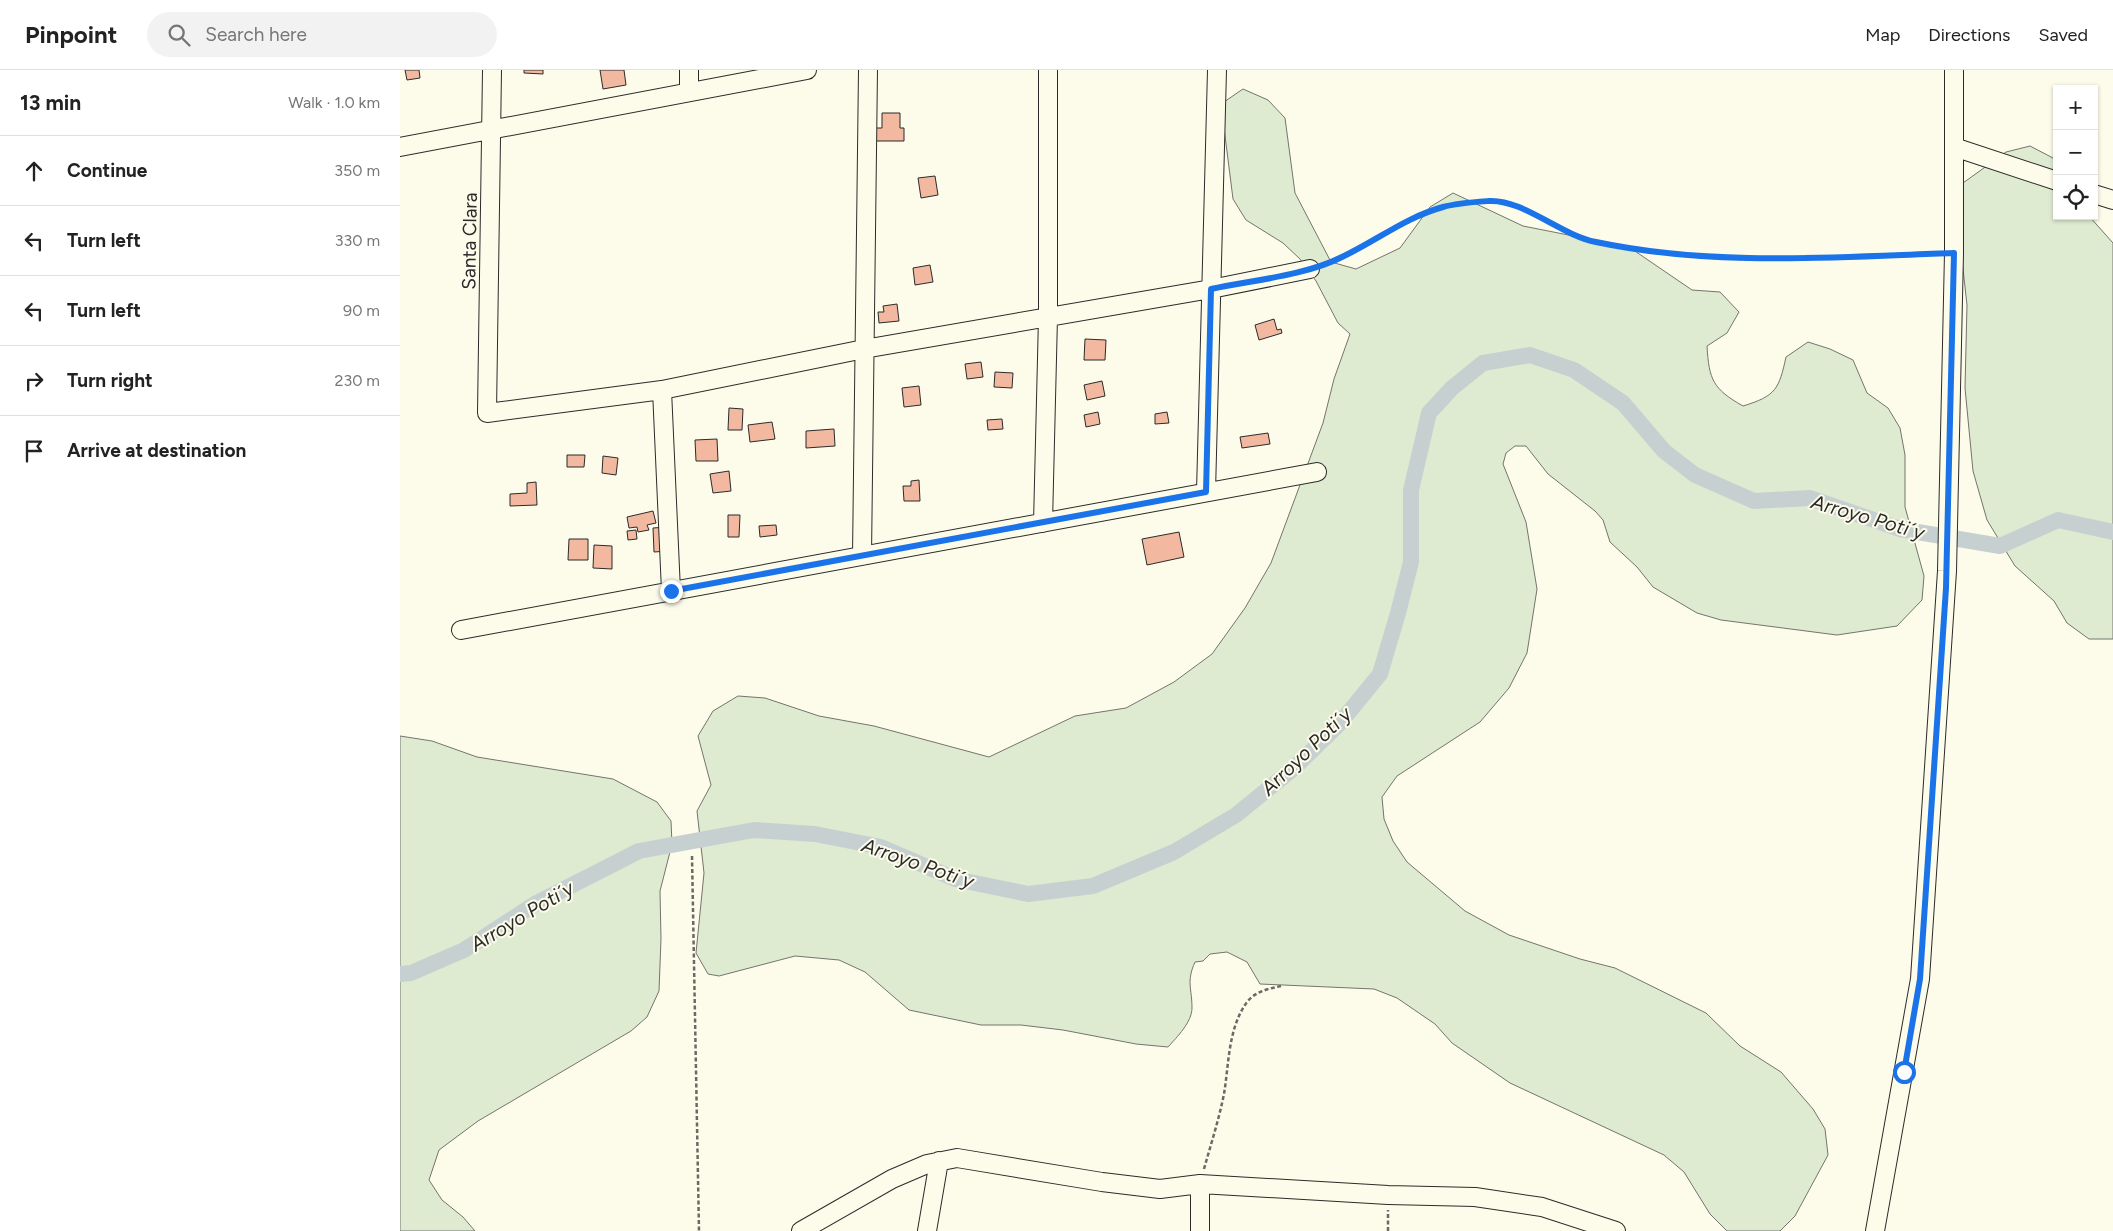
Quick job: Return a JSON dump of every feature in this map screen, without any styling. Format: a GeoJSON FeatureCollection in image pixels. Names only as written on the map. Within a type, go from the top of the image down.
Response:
{"type":"FeatureCollection","features":[{"type":"Feature","properties":{"kind":"street","name":"Santa Clara"},"geometry":{"type":"LineString","coordinates":[[492,70],[488,412],[662,390]]}},
{"type":"Feature","properties":{"kind":"street"},"geometry":{"type":"LineString","coordinates":[[688,70],[689,92]]}},
{"type":"Feature","properties":{"kind":"street"},"geometry":{"type":"LineString","coordinates":[[400,147],[807,70]]}},
{"type":"Feature","properties":{"kind":"street"},"geometry":{"type":"LineString","coordinates":[[862,556],[868,70]]}},
{"type":"Feature","properties":{"kind":"street"},"geometry":{"type":"LineString","coordinates":[[1043,523],[1048,317],[1048,70]]}},
{"type":"Feature","properties":{"kind":"street"},"geometry":{"type":"LineString","coordinates":[[1206,492],[1217,70]]}},
{"type":"Feature","properties":{"kind":"street"},"geometry":{"type":"LineString","coordinates":[[1875,1231],[1920,979],[1947,572],[1954,253],[1954,70]]}},
{"type":"Feature","properties":{"kind":"street"},"geometry":{"type":"LineString","coordinates":[[1954,147],[2053,180]]}},
{"type":"Feature","properties":{"kind":"street"},"geometry":{"type":"LineString","coordinates":[[2098,195],[2113,200]]}},
{"type":"Feature","properties":{"kind":"street"},"geometry":{"type":"LineString","coordinates":[[671,591],[662,390],[864,349],[1211,289],[1310,269]]}},
{"type":"Feature","properties":{"kind":"street"},"geometry":{"type":"LineString","coordinates":[[461,630],[1318,472]]}},
{"type":"Feature","properties":{"kind":"street"},"geometry":{"type":"LineString","coordinates":[[801,1231],[892,1179],[927,1164],[957,1158],[1102,1182],[1160,1189],[1200,1184],[1388,1195],[1475,1197],[1542,1207],[1616,1231]]}},
{"type":"Feature","properties":{"kind":"street"},"geometry":{"type":"LineString","coordinates":[[927,1231],[939,1161]]}},
{"type":"Feature","properties":{"kind":"street"},"geometry":{"type":"LineString","coordinates":[[1200,1184],[1200,1231]]}},
{"type":"Feature","properties":{"kind":"path"},"geometry":{"type":"LineString","coordinates":[[1310,269],[1342,258],[1401,224],[1442,207],[1491,201],[1524,209],[1571,235],[1595,242],[1700,257],[1764,259],[1954,253]]}},
{"type":"Feature","properties":{"kind":"path"},"geometry":{"type":"LineString","coordinates":[[692,856],[699,1231]]}},
{"type":"Feature","properties":{"kind":"path"},"geometry":{"type":"LineString","coordinates":[[1200,1184],[1223,1096],[1230,1046],[1237,1019],[1248,1001],[1260,992],[1281,986]]}},
{"type":"Feature","properties":{"kind":"green space"},"geometry":{"type":"Polygon","coordinates":[[[1243,89],[1268,100],[1285,118],[1295,193],[1331,262],[1356,269],[1400,248],[1430,207],[1453,193],[1523,226],[1629,247],[1692,290],[1720,292],[1739,312],[1727,333],[1707,346],[1709,367],[1719,389],[1743,406],[1769,395],[1778,384],[1786,357],[1808,342],[1830,349],[1853,360],[1867,393],[1888,408],[1900,428],[1905,455],[1905,507],[1924,576],[1922,600],[1897,626],[1837,635],[1721,620],[1697,613],[1653,587],[1637,567],[1610,542],[1603,520],[1595,511],[1548,474],[1526,446],[1515,446],[1506,453],[1503,464],[1526,522],[1537,589],[1527,653],[1509,688],[1480,722],[1397,776],[1382,797],[1384,819],[1393,841],[1407,862],[1465,911],[1509,935],[1580,959],[1615,968],[1706,1013],[1740,1046],[1781,1072],[1813,1109],[1825,1129],[1828,1155],[1795,1216],[1780,1231],[1727,1231],[1710,1214],[1684,1172],[1664,1155],[1510,1083],[1452,1043],[1435,1024],[1397,998],[1374,989],[1260,984],[1247,962],[1227,952],[1210,954],[1203,961],[1195,962],[1190,980],[1192,1008],[1190,1019],[1168,1047],[1136,1044],[1063,1030],[1021,1025],[981,1025],[909,1010],[865,972],[839,960],[795,956],[719,976],[708,974],[696,953],[704,873],[697,811],[711,785],[698,736],[713,711],[738,696],[765,698],[819,716],[874,726],[989,757],[1075,716],[1126,708],[1174,682],[1212,654],[1245,608],[1271,563],[1323,423],[1334,379],[1350,334],[1338,323],[1316,281],[1300,259],[1283,243],[1246,220],[1233,199],[1221,104],[1243,89]]]}},
{"type":"Feature","properties":{"kind":"green space"},"geometry":{"type":"Polygon","coordinates":[[[2030,146],[2053,158],[2053,220],[2093,220],[2113,243],[2113,639],[2089,639],[2067,623],[2054,601],[2015,566],[1987,520],[1973,471],[1965,388],[1967,305],[1956,206],[1963,183],[2006,152],[2030,146]]]}},
{"type":"Feature","properties":{"kind":"green space"},"geometry":{"type":"Polygon","coordinates":[[[400,736],[432,741],[477,757],[613,779],[657,802],[671,821],[672,844],[660,891],[659,991],[647,1017],[631,1031],[478,1121],[439,1150],[429,1180],[442,1200],[463,1217],[475,1231],[400,1231],[400,736]]]}},
{"type":"Feature","properties":{"kind":"building"},"geometry":{"type":"Polygon","coordinates":[[[405,70],[419,70],[420,78],[407,80],[405,70]]]}},
{"type":"Feature","properties":{"kind":"building"},"geometry":{"type":"Polygon","coordinates":[[[524,70],[543,70],[543,74],[524,73],[524,70]]]}},
{"type":"Feature","properties":{"kind":"building"},"geometry":{"type":"Polygon","coordinates":[[[600,70],[624,70],[626,85],[603,89],[600,70]]]}},
{"type":"Feature","properties":{"kind":"building"},"geometry":{"type":"Polygon","coordinates":[[[882,113],[900,113],[900,128],[904,128],[904,141],[876,141],[876,128],[882,128],[882,113]]]}},
{"type":"Feature","properties":{"kind":"building"},"geometry":{"type":"Polygon","coordinates":[[[935,176],[938,195],[921,198],[918,178],[935,176]]]}},
{"type":"Feature","properties":{"kind":"building"},"geometry":{"type":"Polygon","coordinates":[[[930,265],[933,282],[915,285],[913,268],[930,265]]]}},
{"type":"Feature","properties":{"kind":"building"},"geometry":{"type":"Polygon","coordinates":[[[897,304],[899,321],[879,323],[878,312],[884,312],[883,306],[897,304]]]}},
{"type":"Feature","properties":{"kind":"building"},"geometry":{"type":"Polygon","coordinates":[[[1274,319],[1277,330],[1281,329],[1282,333],[1259,340],[1255,325],[1274,319]]]}},
{"type":"Feature","properties":{"kind":"building"},"geometry":{"type":"Polygon","coordinates":[[[1085,339],[1106,340],[1105,360],[1084,360],[1085,339]]]}},
{"type":"Feature","properties":{"kind":"building"},"geometry":{"type":"Polygon","coordinates":[[[981,362],[983,377],[967,379],[965,364],[981,362]]]}},
{"type":"Feature","properties":{"kind":"building"},"geometry":{"type":"Polygon","coordinates":[[[995,372],[1013,373],[1012,388],[994,387],[995,372]]]}},
{"type":"Feature","properties":{"kind":"building"},"geometry":{"type":"Polygon","coordinates":[[[1102,381],[1105,396],[1087,400],[1084,385],[1102,381]]]}},
{"type":"Feature","properties":{"kind":"building"},"geometry":{"type":"Polygon","coordinates":[[[919,386],[921,405],[904,407],[902,388],[919,386]]]}},
{"type":"Feature","properties":{"kind":"building"},"geometry":{"type":"Polygon","coordinates":[[[729,408],[743,409],[742,430],[728,430],[729,408]]]}},
{"type":"Feature","properties":{"kind":"building"},"geometry":{"type":"Polygon","coordinates":[[[1098,412],[1100,424],[1086,427],[1084,415],[1098,412]]]}},
{"type":"Feature","properties":{"kind":"building"},"geometry":{"type":"Polygon","coordinates":[[[1167,412],[1169,423],[1155,424],[1155,414],[1167,412]]]}},
{"type":"Feature","properties":{"kind":"building"},"geometry":{"type":"Polygon","coordinates":[[[1002,419],[1003,429],[988,430],[987,420],[1002,419]]]}},
{"type":"Feature","properties":{"kind":"building"},"geometry":{"type":"Polygon","coordinates":[[[772,422],[775,439],[750,442],[748,425],[772,422]]]}},
{"type":"Feature","properties":{"kind":"building"},"geometry":{"type":"Polygon","coordinates":[[[834,429],[835,446],[806,448],[806,431],[834,429]]]}},
{"type":"Feature","properties":{"kind":"building"},"geometry":{"type":"Polygon","coordinates":[[[1268,433],[1270,444],[1242,448],[1240,437],[1268,433]]]}},
{"type":"Feature","properties":{"kind":"building"},"geometry":{"type":"Polygon","coordinates":[[[717,439],[718,461],[696,461],[695,440],[717,439]]]}},
{"type":"Feature","properties":{"kind":"building"},"geometry":{"type":"Polygon","coordinates":[[[567,455],[585,455],[584,467],[567,467],[567,455]]]}},
{"type":"Feature","properties":{"kind":"building"},"geometry":{"type":"Polygon","coordinates":[[[603,456],[618,458],[616,475],[602,473],[603,456]]]}},
{"type":"Feature","properties":{"kind":"building"},"geometry":{"type":"Polygon","coordinates":[[[729,471],[731,491],[713,493],[710,474],[729,471]]]}},
{"type":"Feature","properties":{"kind":"building"},"geometry":{"type":"Polygon","coordinates":[[[919,480],[920,501],[904,501],[903,486],[911,486],[911,481],[919,480]]]}},
{"type":"Feature","properties":{"kind":"building"},"geometry":{"type":"Polygon","coordinates":[[[536,482],[537,505],[510,506],[510,494],[527,493],[527,483],[536,482]]]}},
{"type":"Feature","properties":{"kind":"building"},"geometry":{"type":"Polygon","coordinates":[[[653,511],[656,523],[647,525],[649,530],[638,532],[637,527],[629,528],[627,517],[653,511]]]}},
{"type":"Feature","properties":{"kind":"building"},"geometry":{"type":"Polygon","coordinates":[[[728,515],[740,515],[739,537],[728,537],[728,515]]]}},
{"type":"Feature","properties":{"kind":"building"},"geometry":{"type":"Polygon","coordinates":[[[776,525],[777,535],[760,537],[759,526],[776,525]]]}},
{"type":"Feature","properties":{"kind":"building"},"geometry":{"type":"Polygon","coordinates":[[[667,527],[668,551],[654,552],[653,528],[667,527]]]}},
{"type":"Feature","properties":{"kind":"building"},"geometry":{"type":"Polygon","coordinates":[[[636,530],[637,539],[628,540],[627,531],[636,530]]]}},
{"type":"Feature","properties":{"kind":"building"},"geometry":{"type":"Polygon","coordinates":[[[1179,532],[1184,557],[1147,565],[1142,539],[1179,532]]]}},
{"type":"Feature","properties":{"kind":"building"},"geometry":{"type":"Polygon","coordinates":[[[569,539],[588,539],[588,560],[568,560],[569,539]]]}},
{"type":"Feature","properties":{"kind":"building"},"geometry":{"type":"Polygon","coordinates":[[[594,545],[612,546],[612,569],[593,568],[594,545]]]}},
{"type":"Feature","properties":{"kind":"waterway","name":"Arroyo Poti´y"},"geometry":{"type":"LineString","coordinates":[[400,974],[411,973],[464,950],[535,904],[639,851],[754,830],[815,834],[881,847],[955,879],[1028,894],[1093,886],[1174,852],[1236,815],[1294,768],[1340,723],[1380,674],[1411,562],[1411,490],[1429,413],[1452,388],[1483,363],[1530,355],[1574,370],[1623,403],[1664,451],[1695,475],[1754,501],[1810,498],[1900,529],[2000,546],[2058,520],[2113,532]]}},
{"type":"Feature","properties":{"kind":"route"},"geometry":{"type":"LineString","coordinates":[[671,591],[1206,492],[1211,289],[1310,269],[1342,258],[1401,224],[1442,207],[1491,201],[1524,209],[1571,235],[1595,242],[1700,257],[1764,259],[1954,253],[1946,588],[1920,979],[1904,1072]]}}]}
